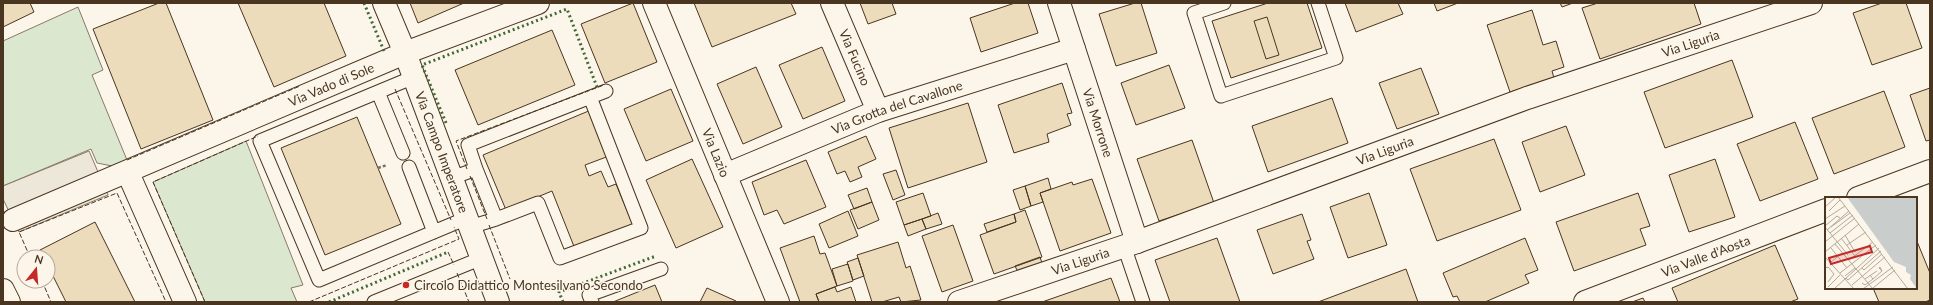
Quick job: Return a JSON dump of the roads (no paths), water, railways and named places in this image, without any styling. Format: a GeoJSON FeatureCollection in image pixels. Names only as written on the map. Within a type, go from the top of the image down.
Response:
{"type":"FeatureCollection","features":[{"type":"Feature","properties":{"kind":"street","name":"Via Campo Imperatore"},"geometry":{"type":"LineString","coordinates":[[384,3],[405,53],[498,302]]}},
{"type":"Feature","properties":{"kind":"street","name":"Via Vado di Sole"},"geometry":{"type":"LineString","coordinates":[[13,220],[128,173],[405,53],[538,3]]}},
{"type":"Feature","properties":{"kind":"street","name":"Via Lazio"},"geometry":{"type":"LineString","coordinates":[[654,3],[724,175],[778,302]]}},
{"type":"Feature","properties":{"kind":"street","name":"Via Fucino"},"geometry":{"type":"LineString","coordinates":[[832,3],[878,111]]}},
{"type":"Feature","properties":{"kind":"street","name":"Via Morrone"},"geometry":{"type":"LineString","coordinates":[[1059,3],[1074,49],[1131,244]]}},
{"type":"Feature","properties":{"kind":"street","name":"Via Liguria"},"geometry":{"type":"LineString","coordinates":[[959,302],[1131,244],[1527,98],[1811,3]]}},
{"type":"Feature","properties":{"kind":"street","name":"Via Grotta del Cavallone"},"geometry":{"type":"LineString","coordinates":[[724,175],[878,111],[1074,49]]}},
{"type":"Feature","properties":{"kind":"street"},"geometry":{"type":"LineString","coordinates":[[1861,197],[1930,171]]}},
{"type":"Feature","properties":{"kind":"street"},"geometry":{"type":"LineString","coordinates":[[128,173],[185,302]]}},
{"type":"Feature","properties":{"kind":"street","name":"Via Valle d'Aosta"},"geometry":{"type":"LineString","coordinates":[[1585,302],[1825,210]]}},
{"type":"Feature","properties":{"kind":"street"},"geometry":{"type":"LineString","coordinates":[[3,290],[9,302]]}},
{"type":"Feature","properties":{"kind":"lane"},"geometry":{"type":"LineString","coordinates":[[1224,3],[1194,13],[1221,96],[1336,58],[1318,3]]}},
{"type":"Feature","properties":{"kind":"lane"},"geometry":{"type":"LineString","coordinates":[[414,77],[260,141],[319,280],[434,232],[469,223],[496,219],[538,203],[560,258],[641,228],[590,97]]}},
{"type":"Feature","properties":{"kind":"lane"},"geometry":{"type":"LineString","coordinates":[[496,219],[468,145],[606,91]]}},
{"type":"Feature","properties":{"kind":"lane"},"geometry":{"type":"LineString","coordinates":[[378,92],[404,153]]}},
{"type":"Feature","properties":{"kind":"lane"},"geometry":{"type":"LineString","coordinates":[[409,166],[434,232]]}},
{"type":"Feature","properties":{"kind":"lane"},"geometry":{"type":"LineString","coordinates":[[452,178],[476,169]]}},
{"type":"Feature","properties":{"kind":"lane"},"geometry":{"type":"LineString","coordinates":[[1131,244],[1143,302]]}},
{"type":"Feature","properties":{"kind":"lane"},"geometry":{"type":"LineString","coordinates":[[374,302],[482,258]]}},
{"type":"Feature","properties":{"kind":"lane"},"geometry":{"type":"LineString","coordinates":[[592,302],[589,295],[662,269]]}},
{"type":"Feature","properties":{"kind":"place","name":"Circolo Didattico Montesilvano Secondo"},"geometry":{"type":"Point","coordinates":[406,285]}}]}
